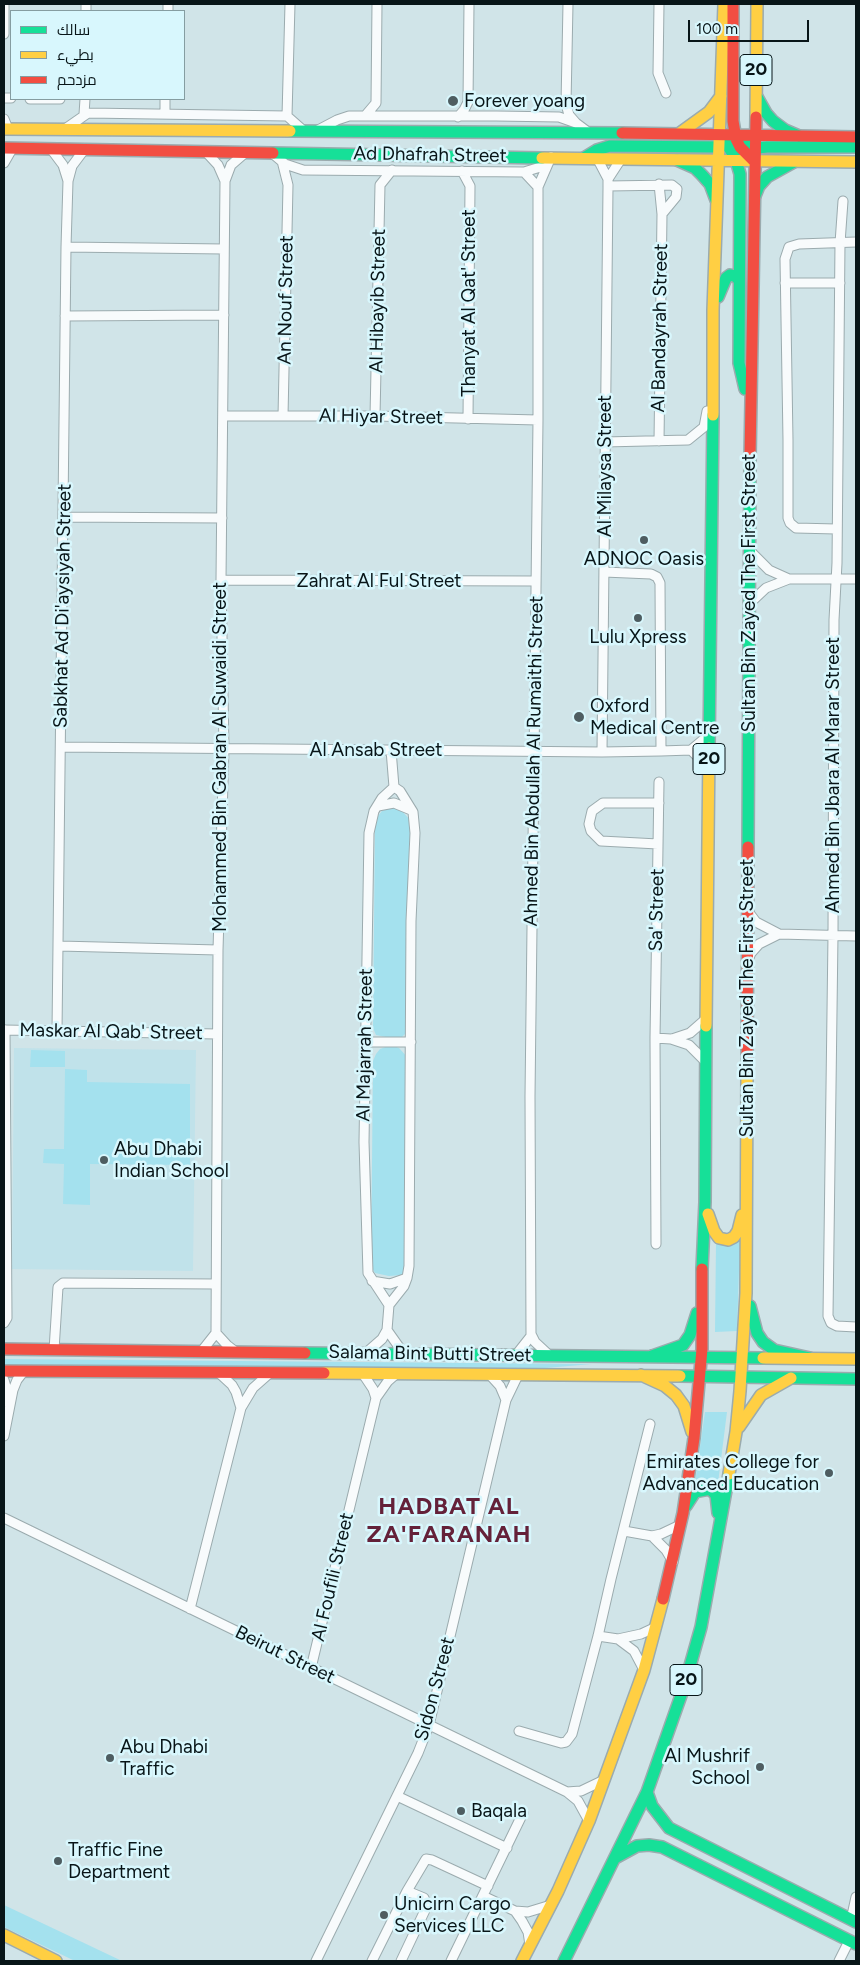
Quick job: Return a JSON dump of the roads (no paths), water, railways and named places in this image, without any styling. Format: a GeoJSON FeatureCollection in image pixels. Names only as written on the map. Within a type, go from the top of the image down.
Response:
{"type":"FeatureCollection","features":[{"type":"Feature","properties":{"kind":"main road","name":"Sultan Bin Zayed The First Street"},"geometry":{"type":"LineString","coordinates":[[522,1961],[589,1821],[644,1670],[673,1562],[694,1438],[702,1358],[701,1300],[705,1202],[714,310],[719,160],[733,148],[720,134],[724,4]]}},
{"type":"Feature","properties":{"kind":"main road","name":"Sultan Bin Zayed The First Street"},"geometry":{"type":"LineString","coordinates":[[564,1961],[647,1792],[684,1687],[701,1627],[736,1432],[743,1357],[746,1293],[746,964],[751,551],[750,412],[757,8]]}},
{"type":"Feature","properties":{"kind":"main road"},"geometry":{"type":"LineString","coordinates":[[734,9],[737,17],[746,19],[750,18],[757,8]]}},
{"type":"Feature","properties":{"kind":"main road"},"geometry":{"type":"LineString","coordinates":[[734,9],[733,148],[740,174],[739,363],[750,412]]}},
{"type":"Feature","properties":{"kind":"main road"},"geometry":{"type":"LineString","coordinates":[[680,133],[709,112],[721,95]]}},
{"type":"Feature","properties":{"kind":"main road"},"geometry":{"type":"LineString","coordinates":[[756,95],[773,121],[785,130],[799,136]]}},
{"type":"Feature","properties":{"kind":"main road","name":"Ad Dhafrah Street"},"geometry":{"type":"LineString","coordinates":[[5,125],[66,129],[720,134]]}},
{"type":"Feature","properties":{"kind":"main road"},"geometry":{"type":"LineString","coordinates":[[733,148],[755,136],[856,137]]}},
{"type":"Feature","properties":{"kind":"main road"},"geometry":{"type":"LineString","coordinates":[[584,158],[597,150],[610,146],[856,147]]}},
{"type":"Feature","properties":{"kind":"main road","name":"Ad Dhafrah Street"},"geometry":{"type":"LineString","coordinates":[[8,148],[246,152],[549,161],[584,158],[719,160],[733,148]]}},
{"type":"Feature","properties":{"kind":"main road"},"geometry":{"type":"LineString","coordinates":[[733,148],[755,162],[856,162]]}},
{"type":"Feature","properties":{"kind":"main road"},"geometry":{"type":"LineString","coordinates":[[677,160],[694,168],[710,184],[718,207]]}},
{"type":"Feature","properties":{"kind":"main road"},"geometry":{"type":"LineString","coordinates":[[755,197],[759,186],[767,177],[794,162]]}},
{"type":"Feature","properties":{"kind":"main road"},"geometry":{"type":"LineString","coordinates":[[714,310],[726,278],[730,275],[735,276],[739,280]]}},
{"type":"Feature","properties":{"kind":"main road"},"geometry":{"type":"LineString","coordinates":[[705,1202],[714,1231],[719,1238],[728,1240],[734,1237],[738,1231],[747,1182]]}},
{"type":"Feature","properties":{"kind":"main road"},"geometry":{"type":"LineString","coordinates":[[746,1293],[757,1333],[763,1342],[774,1350],[810,1358]]}},
{"type":"Feature","properties":{"kind":"main road"},"geometry":{"type":"LineString","coordinates":[[652,1356],[683,1345],[690,1335],[701,1300]]}},
{"type":"Feature","properties":{"kind":"main road","name":"Salama Bint Butti Street"},"geometry":{"type":"LineString","coordinates":[[4,1349],[856,1359]]}},
{"type":"Feature","properties":{"kind":"main road","name":"Salama Bint Butti Street"},"geometry":{"type":"LineString","coordinates":[[4,1371],[641,1375],[856,1379]]}},
{"type":"Feature","properties":{"kind":"main road"},"geometry":{"type":"LineString","coordinates":[[641,1375],[665,1386],[676,1395],[684,1406],[694,1438]]}},
{"type":"Feature","properties":{"kind":"main road"},"geometry":{"type":"LineString","coordinates":[[736,1432],[760,1395],[791,1378]]}},
{"type":"Feature","properties":{"kind":"main road"},"geometry":{"type":"LineString","coordinates":[[681,1519],[695,1492],[703,1488],[710,1489],[716,1495],[718,1539]]}},
{"type":"Feature","properties":{"kind":"main road"},"geometry":{"type":"LineString","coordinates":[[647,1792],[652,1806],[669,1828],[854,1921]]}},
{"type":"Feature","properties":{"kind":"main road"},"geometry":{"type":"LineString","coordinates":[[615,1858],[627,1850],[648,1845],[662,1847],[853,1943]]}},
{"type":"Feature","properties":{"kind":"main road"},"geometry":{"type":"LineString","coordinates":[[695,1864],[695,1851],[702,1845]]}},
{"type":"Feature","properties":{"kind":"main road"},"geometry":{"type":"LineString","coordinates":[[4,1935],[56,1961]]}},
{"type":"Feature","properties":{"kind":"street"},"geometry":{"type":"LineString","coordinates":[[4,4],[4,34]]}},
{"type":"Feature","properties":{"kind":"street"},"geometry":{"type":"LineString","coordinates":[[287,116],[290,4]]}},
{"type":"Feature","properties":{"kind":"street"},"geometry":{"type":"LineString","coordinates":[[377,4],[376,103],[387,117]]}},
{"type":"Feature","properties":{"kind":"street"},"geometry":{"type":"LineString","coordinates":[[458,117],[468,102],[469,4]]}},
{"type":"Feature","properties":{"kind":"street"},"geometry":{"type":"LineString","coordinates":[[568,4],[566,104],[569,114],[576,123]]}},
{"type":"Feature","properties":{"kind":"street"},"geometry":{"type":"LineString","coordinates":[[659,4],[658,73],[666,93]]}},
{"type":"Feature","properties":{"kind":"street"},"geometry":{"type":"LineString","coordinates":[[84,114],[85,100]]}},
{"type":"Feature","properties":{"kind":"street"},"geometry":{"type":"LineString","coordinates":[[165,100],[165,114]]}},
{"type":"Feature","properties":{"kind":"street"},"geometry":{"type":"LineString","coordinates":[[468,102],[479,116]]}},
{"type":"Feature","properties":{"kind":"street"},"geometry":{"type":"LineString","coordinates":[[365,116],[376,103]]}},
{"type":"Feature","properties":{"kind":"street"},"geometry":{"type":"LineString","coordinates":[[548,117],[558,113],[566,104]]}},
{"type":"Feature","properties":{"kind":"street"},"geometry":{"type":"LineString","coordinates":[[66,129],[84,114],[165,114],[287,116],[304,131]]}},
{"type":"Feature","properties":{"kind":"street","name":"Ad Dhafrah Street"},"geometry":{"type":"LineString","coordinates":[[317,131],[342,118],[365,116],[479,116],[564,118],[576,123],[590,133]]}},
{"type":"Feature","properties":{"kind":"street"},"geometry":{"type":"LineString","coordinates":[[4,162],[8,148]]}},
{"type":"Feature","properties":{"kind":"street","name":"Sabkhat Ad Di'aysiyah Street"},"geometry":{"type":"LineString","coordinates":[[51,149],[63,165],[68,182]]}},
{"type":"Feature","properties":{"kind":"street","name":"Sabkhat Ad Di'aysiyah Street"},"geometry":{"type":"LineString","coordinates":[[57,1031],[66,247],[68,182],[72,166],[84,150]]}},
{"type":"Feature","properties":{"kind":"street"},"geometry":{"type":"LineString","coordinates":[[206,152],[218,165],[225,181]]}},
{"type":"Feature","properties":{"kind":"street","name":"Mohammed Bin Gabran Al Suwaidi Street"},"geometry":{"type":"LineString","coordinates":[[216,1333],[218,950],[224,749],[221,580],[225,181],[231,165],[246,152]]}},
{"type":"Feature","properties":{"kind":"street"},"geometry":{"type":"LineString","coordinates":[[272,153],[282,161],[303,170],[524,172],[549,161]]}},
{"type":"Feature","properties":{"kind":"street","name":"Al Milaysa Street"},"geometry":{"type":"LineString","coordinates":[[597,158],[608,183],[602,752]]}},
{"type":"Feature","properties":{"kind":"street"},"geometry":{"type":"LineString","coordinates":[[621,159],[608,183],[675,186],[677,193],[662,214]]}},
{"type":"Feature","properties":{"kind":"street","name":"An Nouf Street"},"geometry":{"type":"LineString","coordinates":[[282,161],[288,185],[283,416]]}},
{"type":"Feature","properties":{"kind":"street","name":"Ahmed Bin Abdullah Al Rumaithi Street"},"geometry":{"type":"LineString","coordinates":[[531,1336],[530,1088],[538,420],[538,187],[549,161]]}},
{"type":"Feature","properties":{"kind":"street"},"geometry":{"type":"LineString","coordinates":[[288,185],[303,170]]}},
{"type":"Feature","properties":{"kind":"street"},"geometry":{"type":"LineString","coordinates":[[366,170],[380,185],[392,170]]}},
{"type":"Feature","properties":{"kind":"street","name":"Thanyat Al Qat' Street"},"geometry":{"type":"LineString","coordinates":[[462,171],[470,186],[468,419]]}},
{"type":"Feature","properties":{"kind":"street","name":"Thanyat Al Qat' Street"},"geometry":{"type":"LineString","coordinates":[[470,186],[474,179],[484,171]]}},
{"type":"Feature","properties":{"kind":"street"},"geometry":{"type":"LineString","coordinates":[[524,172],[538,187]]}},
{"type":"Feature","properties":{"kind":"street","name":"Al Bandayrah Street"},"geometry":{"type":"LineString","coordinates":[[658,441],[662,214],[659,184]]}},
{"type":"Feature","properties":{"kind":"street","name":"Al Hibayib Street"},"geometry":{"type":"LineString","coordinates":[[375,416],[380,185]]}},
{"type":"Feature","properties":{"kind":"street","name":"Ahmed Bin Jbara Al Marar Street"},"geometry":{"type":"LineString","coordinates":[[843,201],[840,242],[834,620],[833,935],[828,1316],[831,1323],[837,1326],[856,1327]]}},
{"type":"Feature","properties":{"kind":"street"},"geometry":{"type":"LineString","coordinates":[[836,529],[796,528],[788,518],[784,259],[789,248],[800,244],[856,242]]}},
{"type":"Feature","properties":{"kind":"street"},"geometry":{"type":"LineString","coordinates":[[66,247],[224,249]]}},
{"type":"Feature","properties":{"kind":"street"},"geometry":{"type":"LineString","coordinates":[[785,283],[840,283]]}},
{"type":"Feature","properties":{"kind":"street"},"geometry":{"type":"LineString","coordinates":[[65,316],[224,315]]}},
{"type":"Feature","properties":{"kind":"street"},"geometry":{"type":"LineString","coordinates":[[604,442],[688,440],[704,427],[707,419],[713,356]]}},
{"type":"Feature","properties":{"kind":"street","name":"Al Hiyar Street"},"geometry":{"type":"LineString","coordinates":[[223,416],[375,416],[538,420]]}},
{"type":"Feature","properties":{"kind":"street"},"geometry":{"type":"LineString","coordinates":[[63,517],[222,518]]}},
{"type":"Feature","properties":{"kind":"street"},"geometry":{"type":"LineString","coordinates":[[751,551],[766,568],[789,579]]}},
{"type":"Feature","properties":{"kind":"street"},"geometry":{"type":"LineString","coordinates":[[604,572],[651,574],[657,577],[660,584],[661,751]]}},
{"type":"Feature","properties":{"kind":"street"},"geometry":{"type":"LineString","coordinates":[[750,603],[766,588],[789,579],[856,579]]}},
{"type":"Feature","properties":{"kind":"street","name":"Zahrat Al Ful Street"},"geometry":{"type":"LineString","coordinates":[[221,580],[536,581]]}},
{"type":"Feature","properties":{"kind":"street"},"geometry":{"type":"LineString","coordinates":[[709,735],[691,750],[709,768]]}},
{"type":"Feature","properties":{"kind":"street","name":"Al Ansab Street"},"geometry":{"type":"LineString","coordinates":[[61,746],[602,752],[691,750]]}},
{"type":"Feature","properties":{"kind":"street"},"geometry":{"type":"LineString","coordinates":[[366,1353],[382,1339],[387,1330],[389,1305],[407,1278],[409,1259],[411,921],[415,833],[413,812],[400,791],[394,786],[391,750]]}},
{"type":"Feature","properties":{"kind":"street","name":"Sa' Street"},"geometry":{"type":"LineString","coordinates":[[656,1244],[655,1038],[660,782]]}},
{"type":"Feature","properties":{"kind":"street","name":"Al Majarrah Street"},"geometry":{"type":"LineString","coordinates":[[389,1305],[368,1274],[363,1165],[370,833],[372,817],[394,786]]}},
{"type":"Feature","properties":{"kind":"street"},"geometry":{"type":"LineString","coordinates":[[658,844],[601,841],[595,837],[589,824],[592,811],[603,802],[659,803]]}},
{"type":"Feature","properties":{"kind":"street"},"geometry":{"type":"LineString","coordinates":[[378,806],[388,803],[399,804],[413,812]]}},
{"type":"Feature","properties":{"kind":"street"},"geometry":{"type":"LineString","coordinates":[[747,910],[756,922],[779,934],[856,936]]}},
{"type":"Feature","properties":{"kind":"street"},"geometry":{"type":"LineString","coordinates":[[746,964],[751,953],[759,944],[779,934]]}},
{"type":"Feature","properties":{"kind":"street"},"geometry":{"type":"LineString","coordinates":[[59,946],[218,950]]}},
{"type":"Feature","properties":{"kind":"street"},"geometry":{"type":"LineString","coordinates":[[671,1039],[690,1033],[706,1019]]}},
{"type":"Feature","properties":{"kind":"street"},"geometry":{"type":"LineString","coordinates":[[4,1323],[7,1318],[5,1030]]}},
{"type":"Feature","properties":{"kind":"street","name":"Maskar Al Qab' Street"},"geometry":{"type":"LineString","coordinates":[[5,1030],[217,1034]]}},
{"type":"Feature","properties":{"kind":"street"},"geometry":{"type":"LineString","coordinates":[[655,1038],[671,1039],[689,1045],[705,1061]]}},
{"type":"Feature","properties":{"kind":"street"},"geometry":{"type":"LineString","coordinates":[[365,1042],[411,1042]]}},
{"type":"Feature","properties":{"kind":"street"},"geometry":{"type":"LineString","coordinates":[[372,1281],[390,1284],[407,1278]]}},
{"type":"Feature","properties":{"kind":"street"},"geometry":{"type":"LineString","coordinates":[[54,1350],[58,1287],[63,1283],[216,1284]]}},
{"type":"Feature","properties":{"kind":"street"},"geometry":{"type":"LineString","coordinates":[[387,1330],[404,1354]]}},
{"type":"Feature","properties":{"kind":"street"},"geometry":{"type":"LineString","coordinates":[[200,1352],[216,1333],[227,1346],[236,1352]]}},
{"type":"Feature","properties":{"kind":"street"},"geometry":{"type":"LineString","coordinates":[[516,1355],[531,1336],[549,1355]]}},
{"type":"Feature","properties":{"kind":"street"},"geometry":{"type":"LineString","coordinates":[[4,1436],[13,1390],[17,1380],[24,1371]]}},
{"type":"Feature","properties":{"kind":"street"},"geometry":{"type":"LineString","coordinates":[[219,1373],[232,1385],[241,1408]]}},
{"type":"Feature","properties":{"kind":"street"},"geometry":{"type":"LineString","coordinates":[[190,1608],[241,1408],[252,1390],[270,1373]]}},
{"type":"Feature","properties":{"kind":"street"},"geometry":{"type":"LineString","coordinates":[[363,1374],[373,1389],[376,1398]]}},
{"type":"Feature","properties":{"kind":"street","name":"Al Foufili Street"},"geometry":{"type":"LineString","coordinates":[[311,1668],[376,1398],[388,1381],[396,1374]]}},
{"type":"Feature","properties":{"kind":"street"},"geometry":{"type":"LineString","coordinates":[[490,1374],[500,1386],[506,1400]]}},
{"type":"Feature","properties":{"kind":"street","name":"Sidon Street"},"geometry":{"type":"LineString","coordinates":[[316,1961],[397,1796],[429,1725],[506,1400],[518,1375]]}},
{"type":"Feature","properties":{"kind":"street"},"geometry":{"type":"LineString","coordinates":[[4,1380],[7,1395],[4,1411]]}},
{"type":"Feature","properties":{"kind":"street"},"geometry":{"type":"LineString","coordinates":[[519,1731],[561,1743],[568,1739],[574,1727],[650,1424]]}},
{"type":"Feature","properties":{"kind":"street","name":"Beirut Street"},"geometry":{"type":"LineString","coordinates":[[4,1518],[567,1792],[578,1801],[589,1821]]}},
{"type":"Feature","properties":{"kind":"street"},"geometry":{"type":"LineString","coordinates":[[652,1536],[681,1519]]}},
{"type":"Feature","properties":{"kind":"street"},"geometry":{"type":"LineString","coordinates":[[624,1531],[652,1536],[666,1550],[673,1562]]}},
{"type":"Feature","properties":{"kind":"street"},"geometry":{"type":"LineString","coordinates":[[598,1636],[618,1639],[640,1634],[656,1626]]}},
{"type":"Feature","properties":{"kind":"street"},"geometry":{"type":"LineString","coordinates":[[618,1639],[634,1651],[644,1670]]}},
{"type":"Feature","properties":{"kind":"street"},"geometry":{"type":"LineString","coordinates":[[567,1792],[581,1791],[604,1780]]}},
{"type":"Feature","properties":{"kind":"street"},"geometry":{"type":"LineString","coordinates":[[397,1796],[507,1848]]}},
{"type":"Feature","properties":{"kind":"street"},"geometry":{"type":"LineString","coordinates":[[452,1961],[523,1813]]}},
{"type":"Feature","properties":{"kind":"street"},"geometry":{"type":"LineString","coordinates":[[372,1961],[423,1862],[429,1859],[488,1886]]}},
{"type":"Feature","properties":{"kind":"street"},"geometry":{"type":"LineString","coordinates":[[401,1961],[428,1906],[424,1898],[407,1891]]}},
{"type":"Feature","properties":{"kind":"street"},"geometry":{"type":"LineString","coordinates":[[483,1896],[515,1911],[528,1912],[550,1905]]}},
{"type":"Feature","properties":{"kind":"street"},"geometry":{"type":"LineString","coordinates":[[854,1921],[856,1897]]}},
{"type":"Feature","properties":{"kind":"street"},"geometry":{"type":"LineString","coordinates":[[515,1911],[528,1932],[530,1946]]}},
{"type":"Feature","properties":{"kind":"street"},"geometry":{"type":"LineString","coordinates":[[839,1961],[853,1943]]}},
{"type":"Feature","properties":{"kind":"place","name":"Forever yoang"},"geometry":{"type":"Point","coordinates":[453,101]}},
{"type":"Feature","properties":{"kind":"place","name":"ADNOC Oasis"},"geometry":{"type":"Point","coordinates":[644,540]}},
{"type":"Feature","properties":{"kind":"place","name":"Lulu Xpress"},"geometry":{"type":"Point","coordinates":[638,618]}},
{"type":"Feature","properties":{"kind":"place","name":"Oxford Medical Centre"},"geometry":{"type":"Point","coordinates":[579,717]}},
{"type":"Feature","properties":{"kind":"place","name":"Abu Dhabi Indian School"},"geometry":{"type":"Point","coordinates":[104,1160]}},
{"type":"Feature","properties":{"kind":"place","name":"Emirates College for Advanced Education"},"geometry":{"type":"Point","coordinates":[829,1473]}},
{"type":"Feature","properties":{"kind":"place","name":"Abu Dhabi Traffic"},"geometry":{"type":"Point","coordinates":[110,1758]}},
{"type":"Feature","properties":{"kind":"place","name":"Al Mushrif School"},"geometry":{"type":"Point","coordinates":[760,1767]}},
{"type":"Feature","properties":{"kind":"place","name":"Baqala"},"geometry":{"type":"Point","coordinates":[461,1811]}},
{"type":"Feature","properties":{"kind":"place","name":"Traffic Fine Department"},"geometry":{"type":"Point","coordinates":[58,1861]}},
{"type":"Feature","properties":{"kind":"place","name":"Unicirn Cargo Services LLC"},"geometry":{"type":"Point","coordinates":[384,1915]}},
{"type":"Feature","properties":{"kind":"district","name":"HADBAT AL ZA'FARANAH"},"geometry":{"type":"Point","coordinates":[449,1521]}}]}
